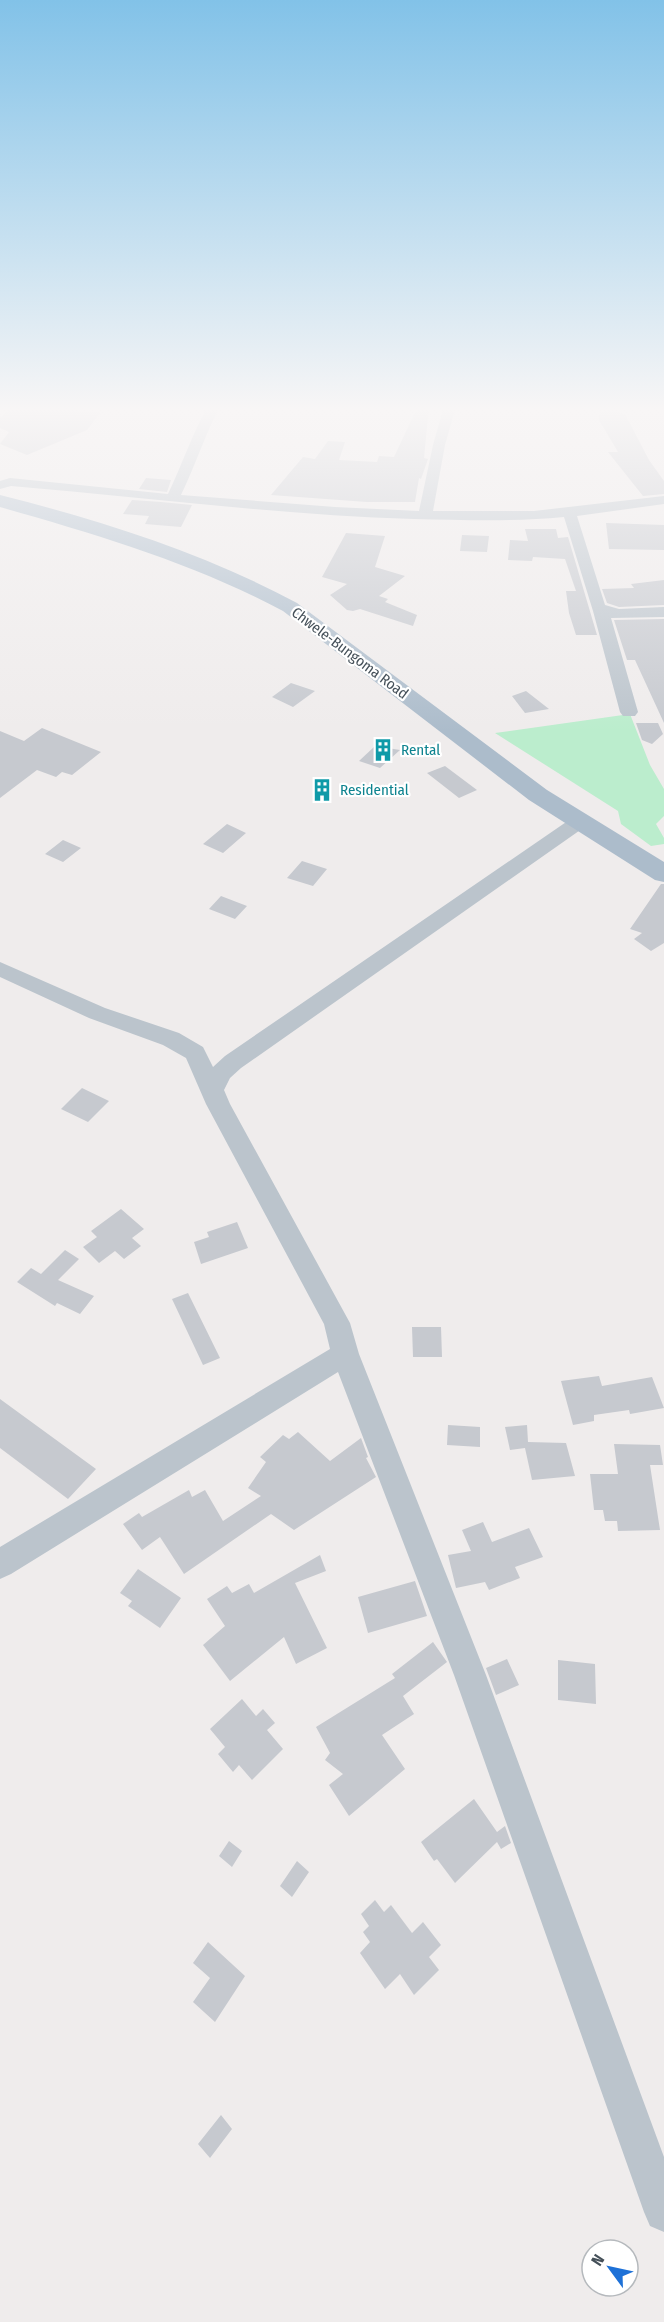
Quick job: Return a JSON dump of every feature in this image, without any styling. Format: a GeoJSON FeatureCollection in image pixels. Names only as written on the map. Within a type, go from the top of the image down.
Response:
{"type":"FeatureCollection","features":[{"type":"Feature","properties":{"kind":"main road","name":"Chwele-Bungoma Road"},"geometry":{"type":"LineString","coordinates":[[48,514],[128,537],[198,563],[260,590],[290,607],[479,753],[579,822],[664,874]]}},
{"type":"Feature","properties":{"kind":"street"},"geometry":{"type":"LineString","coordinates":[[441,514],[538,514]]}},
{"type":"Feature","properties":{"kind":"street"},"geometry":{"type":"LineString","coordinates":[[570,514],[601,611],[629,711]]}},
{"type":"Feature","properties":{"kind":"street"},"geometry":{"type":"LineString","coordinates":[[601,611],[613,614],[664,612]]}},
{"type":"Feature","properties":{"kind":"street"},"geometry":{"type":"LineString","coordinates":[[213,1090],[221,1072],[232,1062],[579,822]]}},
{"type":"Feature","properties":{"kind":"street"},"geometry":{"type":"LineString","coordinates":[[0,969],[97,1013],[171,1039],[195,1053],[218,1104],[336,1323],[345,1354],[470,1675],[664,2212]]}},
{"type":"Feature","properties":{"kind":"street"},"geometry":{"type":"LineString","coordinates":[[0,1564],[345,1354]]}},
{"type":"Feature","properties":{"kind":"green space"},"geometry":{"type":"Polygon","coordinates":[[[630,714],[650,765],[664,789],[664,816],[656,824],[664,838],[664,844],[651,846],[621,824],[618,811],[495,733],[630,714]]]}},
{"type":"Feature","properties":{"kind":"building"},"geometry":{"type":"Polygon","coordinates":[[[128,514],[187,514],[181,527],[145,524],[149,516],[128,514]]]}},
{"type":"Feature","properties":{"kind":"building"},"geometry":{"type":"Polygon","coordinates":[[[606,523],[664,525],[664,550],[609,549],[606,523]]]}},
{"type":"Feature","properties":{"kind":"building"},"geometry":{"type":"Polygon","coordinates":[[[525,529],[556,529],[558,538],[568,537],[597,635],[576,635],[569,613],[566,591],[576,591],[565,559],[533,557],[532,561],[508,560],[510,540],[528,541],[525,529]]]}},
{"type":"Feature","properties":{"kind":"building"},"geometry":{"type":"Polygon","coordinates":[[[346,533],[385,536],[375,567],[405,576],[379,596],[388,599],[385,602],[417,615],[413,626],[360,609],[347,610],[330,595],[347,584],[322,577],[346,533]]]}},
{"type":"Feature","properties":{"kind":"building"},"geometry":{"type":"Polygon","coordinates":[[[462,535],[489,536],[487,552],[460,551],[462,535]]]}},
{"type":"Feature","properties":{"kind":"building"},"geometry":{"type":"Polygon","coordinates":[[[664,580],[664,605],[619,607],[607,603],[602,589],[634,588],[631,584],[664,580]]]}},
{"type":"Feature","properties":{"kind":"building"},"geometry":{"type":"Polygon","coordinates":[[[664,619],[664,723],[635,660],[627,660],[614,620],[664,619]]]}},
{"type":"Feature","properties":{"kind":"building"},"geometry":{"type":"Polygon","coordinates":[[[291,683],[315,691],[293,707],[272,697],[291,683]]]}},
{"type":"Feature","properties":{"kind":"building"},"geometry":{"type":"Polygon","coordinates":[[[526,691],[549,709],[525,713],[512,696],[526,691]]]}},
{"type":"Feature","properties":{"kind":"building"},"geometry":{"type":"Polygon","coordinates":[[[636,723],[658,723],[663,734],[652,744],[642,740],[636,723]]]}},
{"type":"Feature","properties":{"kind":"building"},"geometry":{"type":"Polygon","coordinates":[[[42,728],[101,752],[72,775],[62,772],[56,777],[37,770],[0,798],[0,731],[24,741],[42,728]]]}},
{"type":"Feature","properties":{"kind":"building","name":"Rental"},"geometry":{"type":"Polygon","coordinates":[[[375,746],[400,750],[380,768],[359,761],[375,746]]]}},
{"type":"Feature","properties":{"kind":"building"},"geometry":{"type":"Polygon","coordinates":[[[445,766],[477,790],[459,798],[427,773],[445,766]]]}},
{"type":"Feature","properties":{"kind":"building"},"geometry":{"type":"Polygon","coordinates":[[[227,824],[246,833],[223,853],[203,844],[227,824]]]}},
{"type":"Feature","properties":{"kind":"building"},"geometry":{"type":"Polygon","coordinates":[[[63,840],[81,848],[63,862],[45,854],[63,840]]]}},
{"type":"Feature","properties":{"kind":"building"},"geometry":{"type":"Polygon","coordinates":[[[302,861],[327,869],[313,886],[287,878],[302,861]]]}},
{"type":"Feature","properties":{"kind":"building"},"geometry":{"type":"Polygon","coordinates":[[[661,884],[664,884],[664,943],[651,951],[634,939],[642,933],[630,929],[661,884]]]}},
{"type":"Feature","properties":{"kind":"building"},"geometry":{"type":"Polygon","coordinates":[[[221,896],[247,906],[235,919],[209,909],[221,896]]]}},
{"type":"Feature","properties":{"kind":"building"},"geometry":{"type":"Polygon","coordinates":[[[82,1088],[109,1101],[88,1122],[61,1109],[82,1088]]]}},
{"type":"Feature","properties":{"kind":"building"},"geometry":{"type":"Polygon","coordinates":[[[121,1209],[144,1229],[132,1238],[141,1246],[124,1259],[115,1251],[99,1263],[83,1247],[97,1237],[91,1231],[121,1209]]]}},
{"type":"Feature","properties":{"kind":"building"},"geometry":{"type":"Polygon","coordinates":[[[237,1222],[248,1248],[201,1264],[194,1242],[209,1237],[207,1232],[237,1222]]]}},
{"type":"Feature","properties":{"kind":"building"},"geometry":{"type":"Polygon","coordinates":[[[65,1250],[79,1259],[58,1280],[94,1296],[80,1314],[57,1303],[55,1306],[17,1282],[31,1268],[41,1274],[65,1250]]]}},
{"type":"Feature","properties":{"kind":"building"},"geometry":{"type":"Polygon","coordinates":[[[188,1293],[220,1358],[203,1365],[172,1299],[188,1293]]]}},
{"type":"Feature","properties":{"kind":"building"},"geometry":{"type":"Polygon","coordinates":[[[412,1327],[441,1327],[442,1357],[413,1357],[412,1327]]]}},
{"type":"Feature","properties":{"kind":"building"},"geometry":{"type":"Polygon","coordinates":[[[599,1376],[602,1386],[652,1377],[664,1408],[630,1414],[629,1410],[594,1415],[594,1421],[573,1425],[561,1381],[599,1376]]]}},
{"type":"Feature","properties":{"kind":"building"},"geometry":{"type":"Polygon","coordinates":[[[0,1399],[96,1469],[68,1499],[0,1448],[0,1399]]]}},
{"type":"Feature","properties":{"kind":"building"},"geometry":{"type":"Polygon","coordinates":[[[448,1425],[480,1427],[480,1447],[447,1445],[448,1425]]]}},
{"type":"Feature","properties":{"kind":"building"},"geometry":{"type":"Polygon","coordinates":[[[527,1425],[528,1442],[566,1443],[575,1476],[532,1480],[525,1448],[510,1450],[505,1427],[527,1425]]]}},
{"type":"Feature","properties":{"kind":"building"},"geometry":{"type":"Polygon","coordinates":[[[298,1432],[330,1461],[361,1438],[368,1457],[366,1458],[376,1477],[294,1530],[271,1514],[184,1574],[160,1537],[142,1550],[123,1524],[139,1513],[142,1517],[189,1490],[192,1497],[205,1490],[223,1521],[261,1496],[248,1488],[266,1462],[260,1457],[283,1435],[289,1439],[298,1432]]]}},
{"type":"Feature","properties":{"kind":"building"},"geometry":{"type":"Polygon","coordinates":[[[614,1444],[660,1445],[663,1465],[650,1465],[660,1530],[618,1531],[617,1521],[605,1521],[603,1510],[594,1510],[590,1474],[618,1474],[614,1444]]]}},
{"type":"Feature","properties":{"kind":"building"},"geometry":{"type":"Polygon","coordinates":[[[483,1522],[492,1542],[529,1528],[543,1557],[515,1567],[520,1578],[489,1590],[485,1582],[456,1588],[448,1555],[471,1551],[462,1530],[483,1522]]]}},
{"type":"Feature","properties":{"kind":"building"},"geometry":{"type":"Polygon","coordinates":[[[320,1555],[326,1571],[295,1583],[327,1648],[296,1664],[284,1637],[230,1681],[203,1645],[225,1626],[207,1599],[227,1586],[232,1593],[249,1584],[254,1593],[320,1555]]]}},
{"type":"Feature","properties":{"kind":"building"},"geometry":{"type":"Polygon","coordinates":[[[138,1569],[181,1598],[160,1628],[128,1606],[132,1601],[120,1593],[138,1569]]]}},
{"type":"Feature","properties":{"kind":"building"},"geometry":{"type":"Polygon","coordinates":[[[415,1581],[427,1616],[368,1633],[358,1597],[415,1581]]]}},
{"type":"Feature","properties":{"kind":"building"},"geometry":{"type":"Polygon","coordinates":[[[433,1642],[447,1662],[403,1696],[414,1714],[382,1735],[405,1769],[349,1816],[329,1785],[343,1774],[325,1760],[330,1753],[316,1727],[395,1678],[392,1674],[433,1642]]]}},
{"type":"Feature","properties":{"kind":"building"},"geometry":{"type":"Polygon","coordinates":[[[507,1659],[519,1685],[496,1695],[486,1668],[507,1659]]]}},
{"type":"Feature","properties":{"kind":"building"},"geometry":{"type":"Polygon","coordinates":[[[558,1660],[595,1664],[596,1704],[558,1700],[558,1660]]]}},
{"type":"Feature","properties":{"kind":"building"},"geometry":{"type":"Polygon","coordinates":[[[242,1699],[256,1716],[263,1709],[275,1723],[267,1730],[283,1749],[252,1780],[239,1765],[233,1772],[218,1754],[225,1747],[210,1729],[242,1699]]]}},
{"type":"Feature","properties":{"kind":"building"},"geometry":{"type":"Polygon","coordinates":[[[474,1799],[497,1832],[505,1826],[511,1843],[501,1849],[497,1842],[455,1883],[437,1859],[434,1861],[421,1842],[474,1799]]]}},
{"type":"Feature","properties":{"kind":"building"},"geometry":{"type":"Polygon","coordinates":[[[229,1841],[242,1851],[232,1867],[219,1856],[229,1841]]]}},
{"type":"Feature","properties":{"kind":"building"},"geometry":{"type":"Polygon","coordinates":[[[297,1861],[309,1872],[292,1897],[280,1886],[297,1861]]]}},
{"type":"Feature","properties":{"kind":"building"},"geometry":{"type":"Polygon","coordinates":[[[375,1900],[384,1912],[391,1905],[412,1933],[423,1922],[441,1945],[429,1957],[439,1970],[414,1995],[400,1974],[385,1989],[360,1953],[370,1942],[363,1932],[369,1926],[361,1914],[375,1900]]]}},
{"type":"Feature","properties":{"kind":"building"},"geometry":{"type":"Polygon","coordinates":[[[208,1942],[245,1976],[215,2022],[193,2002],[210,1978],[193,1963],[208,1942]]]}},
{"type":"Feature","properties":{"kind":"building"},"geometry":{"type":"Polygon","coordinates":[[[221,2115],[232,2129],[210,2158],[198,2144],[221,2115]]]}},
{"type":"Feature","properties":{"kind":"place","name":"Rental"},"geometry":{"type":"Point","coordinates":[383,750]}},
{"type":"Feature","properties":{"kind":"place","name":"Residential"},"geometry":{"type":"Point","coordinates":[322,790]}}]}
